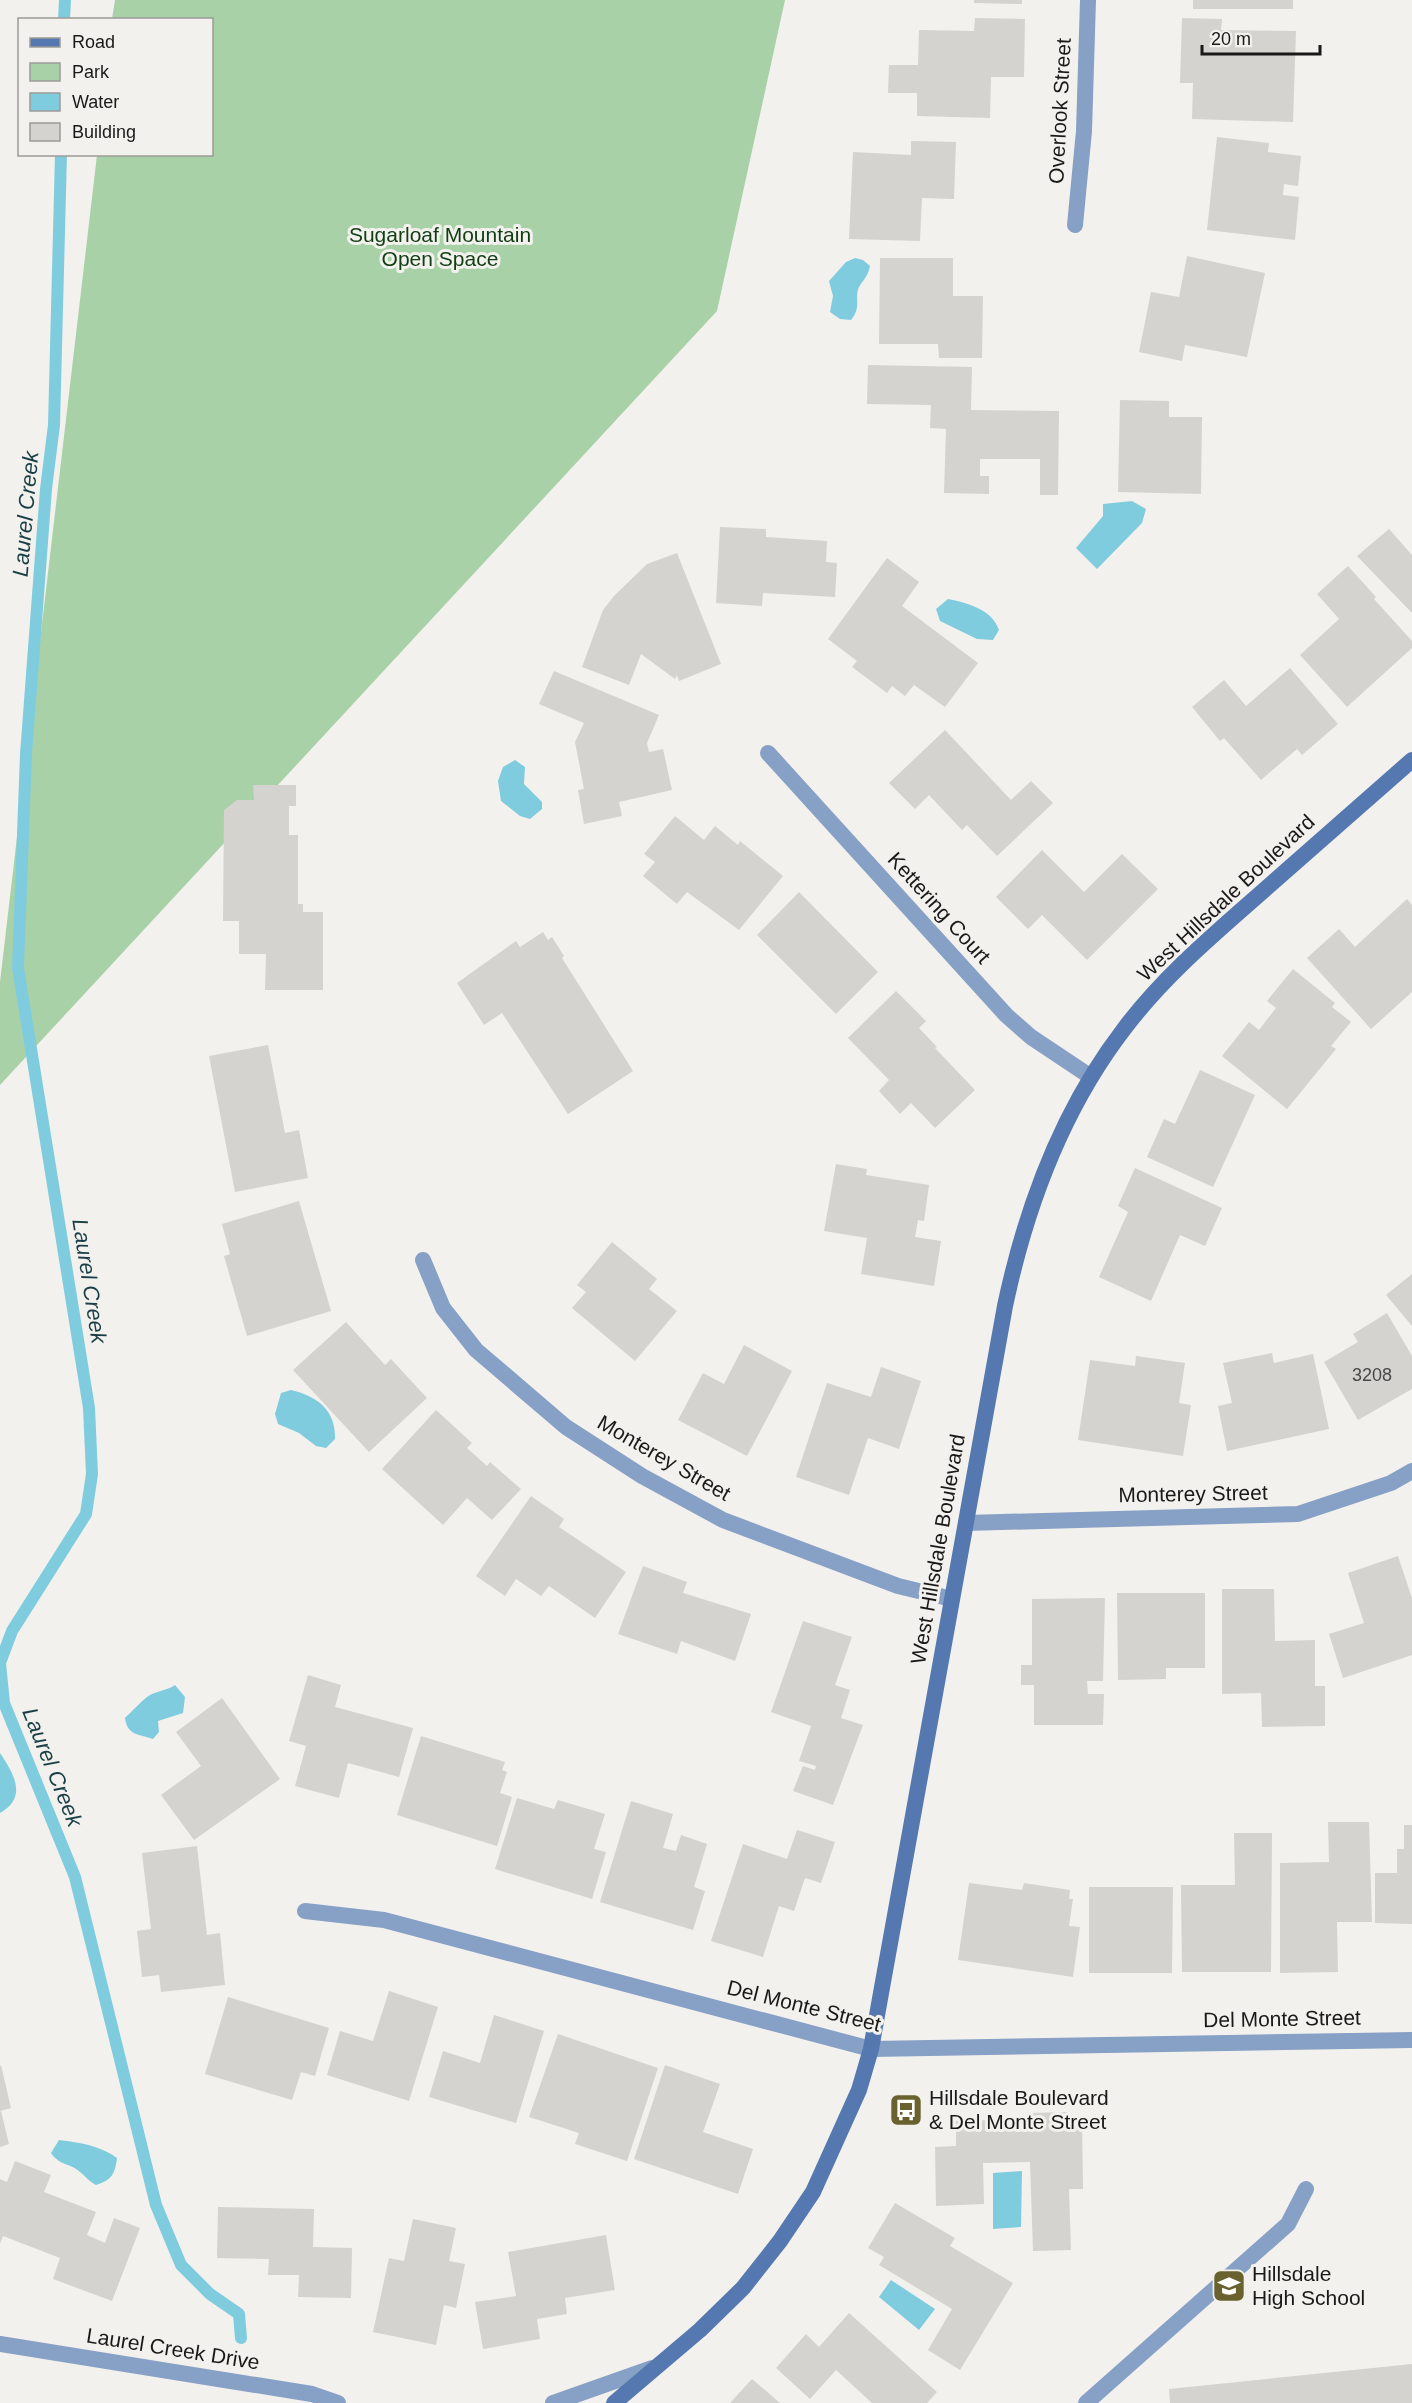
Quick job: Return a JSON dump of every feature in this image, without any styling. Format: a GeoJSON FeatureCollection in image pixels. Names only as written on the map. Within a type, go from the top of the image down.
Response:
{"type":"FeatureCollection","features":[{"type":"Feature","properties":{"kind":"main road","name":"West Hillsdale Boulevard"},"geometry":{"type":"LineString","coordinates":[[614,2403],[652,2368],[700,2330],[743,2288],[780,2241],[813,2192],[838,2142],[859,2090],[871,2049],[1018,1248],[1054,1150],[1091,1077],[1124,1029],[1162,984],[1206,941],[1412,760]]}},
{"type":"Feature","properties":{"kind":"street","name":"Overlook Street"},"geometry":{"type":"LineString","coordinates":[[1075,225],[1084,131],[1088,0]]}},
{"type":"Feature","properties":{"kind":"street","name":"Kettering Court"},"geometry":{"type":"LineString","coordinates":[[768,753],[1006,1015],[1031,1037],[1091,1077]]}},
{"type":"Feature","properties":{"kind":"street","name":"Monterey Street"},"geometry":{"type":"LineString","coordinates":[[423,1260],[443,1308],[476,1350],[566,1427],[642,1476],[723,1520],[898,1586],[952,1599]]}},
{"type":"Feature","properties":{"kind":"street","name":"Monterey Street"},"geometry":{"type":"LineString","coordinates":[[966,1523],[1298,1514],[1391,1483],[1412,1471]]}},
{"type":"Feature","properties":{"kind":"street","name":"Del Monte Street"},"geometry":{"type":"LineString","coordinates":[[305,1911],[384,1920],[871,2049],[1412,2040]]}},
{"type":"Feature","properties":{"kind":"street"},"geometry":{"type":"LineString","coordinates":[[1086,2403],[1288,2224],[1305,2189]]}},
{"type":"Feature","properties":{"kind":"street","name":"Laurel Creek Drive"},"geometry":{"type":"LineString","coordinates":[[0,2344],[312,2394],[338,2403]]}},
{"type":"Feature","properties":{"kind":"street"},"geometry":{"type":"LineString","coordinates":[[553,2403],[652,2368]]}},
{"type":"Feature","properties":{"kind":"green space","name":"Sugarloaf Mountain Open Space"},"geometry":{"type":"Polygon","coordinates":[[[115,0],[785,0],[717,311],[0,1085],[0,982],[97,156],[213,156],[213,18],[112,18],[115,0]]]}},
{"type":"Feature","properties":{"kind":"water"},"geometry":{"type":"Polygon","coordinates":[[[855,258],[863,260],[870,266],[859,287],[854,315],[851,320],[840,319],[830,312],[833,296],[829,281],[846,262],[855,258]]]}},
{"type":"Feature","properties":{"kind":"water"},"geometry":{"type":"Polygon","coordinates":[[[1132,501],[1146,509],[1142,523],[1097,569],[1076,548],[1103,516],[1103,504],[1132,501]]]}},
{"type":"Feature","properties":{"kind":"water"},"geometry":{"type":"Polygon","coordinates":[[[948,599],[971,605],[991,617],[999,630],[993,640],[977,639],[940,621],[936,609],[948,599]]]}},
{"type":"Feature","properties":{"kind":"water"},"geometry":{"type":"Polygon","coordinates":[[[515,760],[525,767],[524,784],[542,802],[542,809],[530,819],[520,816],[501,801],[498,781],[503,767],[515,760]]]}},
{"type":"Feature","properties":{"kind":"water"},"geometry":{"type":"Polygon","coordinates":[[[291,1390],[317,1400],[328,1412],[332,1420],[335,1439],[326,1448],[316,1446],[299,1433],[278,1424],[275,1414],[281,1393],[291,1390]]]}},
{"type":"Feature","properties":{"kind":"water"},"geometry":{"type":"Polygon","coordinates":[[[175,1685],[185,1697],[183,1713],[158,1721],[159,1732],[153,1739],[139,1735],[128,1728],[125,1718],[143,1701],[150,1695],[175,1685]]]}},
{"type":"Feature","properties":{"kind":"water"},"geometry":{"type":"Polygon","coordinates":[[[0,1753],[14,1777],[16,1793],[9,1807],[0,1813],[0,1753]]]}},
{"type":"Feature","properties":{"kind":"water"},"geometry":{"type":"Polygon","coordinates":[[[59,2140],[97,2147],[117,2158],[112,2176],[96,2185],[76,2169],[58,2160],[51,2153],[59,2140]]]}},
{"type":"Feature","properties":{"kind":"water"},"geometry":{"type":"Polygon","coordinates":[[[1022,2171],[1021,2227],[993,2229],[993,2173],[1022,2171]]]}},
{"type":"Feature","properties":{"kind":"water"},"geometry":{"type":"Polygon","coordinates":[[[891,2280],[935,2309],[919,2330],[879,2297],[891,2280]]]}},
{"type":"Feature","properties":{"kind":"building"},"geometry":{"type":"Polygon","coordinates":[[[974,0],[1022,0],[1022,4],[974,3],[974,0]]]}},
{"type":"Feature","properties":{"kind":"building"},"geometry":{"type":"Polygon","coordinates":[[[1193,0],[1293,0],[1293,9],[1193,9],[1193,0]]]}},
{"type":"Feature","properties":{"kind":"building"},"geometry":{"type":"Polygon","coordinates":[[[975,18],[1025,19],[1024,77],[991,77],[990,118],[917,116],[917,93],[888,93],[889,65],[918,65],[919,30],[974,31],[975,18]]]}},
{"type":"Feature","properties":{"kind":"building"},"geometry":{"type":"Polygon","coordinates":[[[1182,18],[1222,19],[1221,30],[1296,31],[1293,122],[1192,119],[1193,83],[1180,83],[1182,18]]]}},
{"type":"Feature","properties":{"kind":"building"},"geometry":{"type":"Polygon","coordinates":[[[1217,137],[1269,143],[1268,152],[1301,156],[1298,186],[1284,184],[1283,195],[1299,197],[1295,240],[1207,230],[1217,137]]]}},
{"type":"Feature","properties":{"kind":"building"},"geometry":{"type":"Polygon","coordinates":[[[911,141],[956,142],[954,199],[922,198],[920,241],[849,239],[853,152],[911,155],[911,141]]]}},
{"type":"Feature","properties":{"kind":"building"},"geometry":{"type":"Polygon","coordinates":[[[1187,256],[1265,273],[1247,357],[1185,345],[1182,361],[1139,352],[1151,292],[1179,297],[1187,256]]]}},
{"type":"Feature","properties":{"kind":"building"},"geometry":{"type":"Polygon","coordinates":[[[880,258],[953,258],[953,296],[983,296],[982,358],[939,358],[938,344],[879,344],[880,258]]]}},
{"type":"Feature","properties":{"kind":"building"},"geometry":{"type":"Polygon","coordinates":[[[868,365],[972,367],[971,410],[1059,411],[1058,495],[1040,495],[1040,459],[980,459],[980,476],[989,476],[989,494],[944,493],[946,429],[930,428],[931,405],[867,404],[868,365]]]}},
{"type":"Feature","properties":{"kind":"building"},"geometry":{"type":"Polygon","coordinates":[[[1120,400],[1169,401],[1169,417],[1202,417],[1201,494],[1118,492],[1120,400]]]}},
{"type":"Feature","properties":{"kind":"building"},"geometry":{"type":"Polygon","coordinates":[[[720,527],[766,529],[766,537],[827,541],[826,562],[837,563],[835,597],[763,593],[762,606],[716,603],[720,527]]]}},
{"type":"Feature","properties":{"kind":"building"},"geometry":{"type":"Polygon","coordinates":[[[1389,529],[1412,555],[1412,613],[1357,556],[1389,529]]]}},
{"type":"Feature","properties":{"kind":"building"},"geometry":{"type":"Polygon","coordinates":[[[677,553],[721,664],[679,681],[677,675],[675,679],[641,654],[629,685],[582,667],[603,610],[614,596],[647,564],[677,553]]]}},
{"type":"Feature","properties":{"kind":"building"},"geometry":{"type":"Polygon","coordinates":[[[887,558],[919,582],[902,606],[978,663],[945,707],[914,685],[905,696],[892,686],[887,693],[852,667],[857,661],[828,639],[887,558]]]}},
{"type":"Feature","properties":{"kind":"building"},"geometry":{"type":"Polygon","coordinates":[[[1348,566],[1412,641],[1412,648],[1347,707],[1300,655],[1339,619],[1317,594],[1348,566]]]}},
{"type":"Feature","properties":{"kind":"building"},"geometry":{"type":"Polygon","coordinates":[[[1290,668],[1338,724],[1302,755],[1297,749],[1261,780],[1224,738],[1220,741],[1192,707],[1224,680],[1246,706],[1290,668]]]}},
{"type":"Feature","properties":{"kind":"building"},"geometry":{"type":"Polygon","coordinates":[[[554,671],[659,715],[647,743],[649,752],[663,749],[672,790],[619,802],[622,816],[584,824],[578,790],[584,789],[575,742],[584,723],[539,704],[554,671]]]}},
{"type":"Feature","properties":{"kind":"building"},"geometry":{"type":"Polygon","coordinates":[[[945,730],[1011,800],[1031,781],[1053,803],[997,856],[967,825],[962,830],[929,795],[915,809],[889,783],[945,730]]]}},
{"type":"Feature","properties":{"kind":"building"},"geometry":{"type":"Polygon","coordinates":[[[253,785],[296,785],[296,806],[289,806],[289,835],[298,835],[298,904],[303,904],[303,912],[323,912],[323,990],[265,990],[266,954],[239,954],[239,921],[223,921],[224,810],[237,800],[254,800],[253,785]]]}},
{"type":"Feature","properties":{"kind":"building"},"geometry":{"type":"Polygon","coordinates":[[[675,816],[704,840],[715,826],[738,845],[740,841],[783,876],[739,930],[687,892],[677,904],[643,876],[655,862],[644,854],[675,816]]]}},
{"type":"Feature","properties":{"kind":"building"},"geometry":{"type":"Polygon","coordinates":[[[1042,850],[1084,892],[1122,854],[1158,889],[1087,960],[1042,915],[1028,929],[996,897],[1042,850]]]}},
{"type":"Feature","properties":{"kind":"building"},"geometry":{"type":"Polygon","coordinates":[[[799,892],[878,972],[836,1014],[757,935],[799,892]]]}},
{"type":"Feature","properties":{"kind":"building"},"geometry":{"type":"Polygon","coordinates":[[[1407,899],[1412,905],[1412,992],[1371,1029],[1307,958],[1339,929],[1355,947],[1407,899]]]}},
{"type":"Feature","properties":{"kind":"building"},"geometry":{"type":"Polygon","coordinates":[[[543,932],[548,940],[552,937],[564,956],[562,958],[633,1071],[568,1114],[502,1013],[484,1025],[457,983],[516,941],[520,947],[543,932]]]}},
{"type":"Feature","properties":{"kind":"building"},"geometry":{"type":"Polygon","coordinates":[[[1293,969],[1335,1003],[1332,1007],[1351,1022],[1331,1046],[1336,1049],[1287,1109],[1222,1056],[1249,1022],[1259,1030],[1276,1008],[1267,1001],[1293,969]]]}},
{"type":"Feature","properties":{"kind":"building"},"geometry":{"type":"Polygon","coordinates":[[[896,991],[926,1021],[919,1028],[975,1090],[935,1128],[911,1103],[900,1114],[879,1091],[889,1080],[848,1038],[896,991]]]}},
{"type":"Feature","properties":{"kind":"building"},"geometry":{"type":"Polygon","coordinates":[[[268,1045],[285,1133],[299,1130],[308,1178],[235,1192],[209,1056],[268,1045]]]}},
{"type":"Feature","properties":{"kind":"building"},"geometry":{"type":"Polygon","coordinates":[[[1200,1070],[1255,1095],[1213,1187],[1147,1157],[1164,1119],[1175,1124],[1200,1070]]]}},
{"type":"Feature","properties":{"kind":"building"},"geometry":{"type":"Polygon","coordinates":[[[836,1164],[867,1169],[866,1175],[929,1185],[924,1221],[918,1220],[915,1237],[941,1241],[934,1286],[861,1274],[867,1238],[824,1231],[836,1164]]]}},
{"type":"Feature","properties":{"kind":"building"},"geometry":{"type":"Polygon","coordinates":[[[1135,1168],[1222,1208],[1205,1246],[1180,1235],[1151,1301],[1099,1277],[1128,1212],[1118,1206],[1135,1168]]]}},
{"type":"Feature","properties":{"kind":"building"},"geometry":{"type":"Polygon","coordinates":[[[299,1201],[331,1311],[247,1336],[224,1256],[230,1254],[222,1224],[299,1201]]]}},
{"type":"Feature","properties":{"kind":"building"},"geometry":{"type":"Polygon","coordinates":[[[612,1242],[657,1279],[649,1289],[677,1311],[635,1361],[572,1308],[586,1292],[577,1285],[612,1242]]]}},
{"type":"Feature","properties":{"kind":"building"},"geometry":{"type":"Polygon","coordinates":[[[1412,1274],[1412,1326],[1386,1295],[1412,1274]]]}},
{"type":"Feature","properties":{"kind":"building"},"geometry":{"type":"Polygon","coordinates":[[[1387,1313],[1412,1356],[1412,1389],[1358,1420],[1324,1362],[1358,1342],[1353,1334],[1387,1313]]]}},
{"type":"Feature","properties":{"kind":"building"},"geometry":{"type":"Polygon","coordinates":[[[346,1322],[385,1365],[391,1359],[427,1398],[369,1452],[293,1370],[346,1322]]]}},
{"type":"Feature","properties":{"kind":"building"},"geometry":{"type":"Polygon","coordinates":[[[744,1345],[792,1371],[747,1456],[678,1420],[703,1373],[724,1384],[744,1345]]]}},
{"type":"Feature","properties":{"kind":"building"},"geometry":{"type":"Polygon","coordinates":[[[1272,1353],[1274,1363],[1313,1354],[1329,1429],[1227,1451],[1218,1406],[1232,1403],[1223,1363],[1272,1353]]]}},
{"type":"Feature","properties":{"kind":"building"},"geometry":{"type":"Polygon","coordinates":[[[1136,1356],[1185,1363],[1179,1403],[1191,1405],[1183,1456],[1078,1440],[1090,1360],[1135,1366],[1136,1356]]]}},
{"type":"Feature","properties":{"kind":"building"},"geometry":{"type":"Polygon","coordinates":[[[881,1367],[921,1381],[899,1449],[868,1438],[849,1495],[796,1477],[827,1383],[871,1397],[881,1367]]]}},
{"type":"Feature","properties":{"kind":"building"},"geometry":{"type":"Polygon","coordinates":[[[436,1410],[472,1443],[467,1448],[487,1466],[490,1462],[521,1489],[492,1520],[467,1498],[443,1525],[382,1469],[436,1410]]]}},
{"type":"Feature","properties":{"kind":"building"},"geometry":{"type":"Polygon","coordinates":[[[531,1496],[564,1519],[559,1527],[626,1572],[595,1618],[549,1586],[541,1596],[516,1579],[505,1596],[476,1576],[531,1496]]]}},
{"type":"Feature","properties":{"kind":"building"},"geometry":{"type":"Polygon","coordinates":[[[1398,1556],[1412,1598],[1412,1655],[1343,1678],[1329,1634],[1364,1623],[1348,1573],[1398,1556]]]}},
{"type":"Feature","properties":{"kind":"building"},"geometry":{"type":"Polygon","coordinates":[[[643,1566],[687,1582],[683,1593],[751,1614],[735,1661],[681,1641],[677,1654],[618,1634],[643,1566]]]}},
{"type":"Feature","properties":{"kind":"building"},"geometry":{"type":"Polygon","coordinates":[[[1222,1589],[1274,1589],[1275,1641],[1315,1640],[1315,1686],[1325,1686],[1325,1726],[1262,1727],[1261,1693],[1222,1694],[1222,1589]]]}},
{"type":"Feature","properties":{"kind":"building"},"geometry":{"type":"Polygon","coordinates":[[[1117,1593],[1205,1593],[1205,1668],[1166,1668],[1166,1679],[1118,1680],[1117,1593]]]}},
{"type":"Feature","properties":{"kind":"building"},"geometry":{"type":"Polygon","coordinates":[[[1105,1598],[1103,1681],[1087,1681],[1088,1694],[1104,1694],[1103,1725],[1034,1725],[1034,1685],[1021,1685],[1021,1665],[1032,1665],[1032,1599],[1105,1598]]]}},
{"type":"Feature","properties":{"kind":"building"},"geometry":{"type":"Polygon","coordinates":[[[803,1621],[852,1637],[835,1685],[850,1690],[841,1718],[863,1725],[833,1805],[793,1791],[803,1766],[815,1770],[816,1766],[799,1761],[811,1726],[771,1712],[803,1621]]]}},
{"type":"Feature","properties":{"kind":"building"},"geometry":{"type":"Polygon","coordinates":[[[308,1675],[341,1685],[335,1707],[413,1728],[399,1777],[348,1763],[339,1798],[295,1786],[306,1746],[289,1741],[308,1675]]]}},
{"type":"Feature","properties":{"kind":"building"},"geometry":{"type":"Polygon","coordinates":[[[222,1698],[280,1779],[194,1840],[161,1795],[201,1766],[176,1732],[222,1698]]]}},
{"type":"Feature","properties":{"kind":"building"},"geometry":{"type":"Polygon","coordinates":[[[421,1736],[505,1762],[502,1770],[507,1772],[500,1793],[512,1797],[497,1846],[397,1815],[421,1736]]]}},
{"type":"Feature","properties":{"kind":"building"},"geometry":{"type":"Polygon","coordinates":[[[517,1798],[554,1809],[558,1800],[605,1814],[594,1849],[606,1852],[592,1899],[495,1869],[517,1798]]]}},
{"type":"Feature","properties":{"kind":"building"},"geometry":{"type":"Polygon","coordinates":[[[631,1801],[673,1814],[663,1848],[676,1851],[681,1835],[707,1844],[694,1887],[705,1891],[693,1930],[600,1902],[631,1801]]]}},
{"type":"Feature","properties":{"kind":"building"},"geometry":{"type":"Polygon","coordinates":[[[1328,1822],[1369,1822],[1372,1922],[1337,1922],[1338,1972],[1280,1973],[1280,1863],[1329,1862],[1328,1822]]]}},
{"type":"Feature","properties":{"kind":"building"},"geometry":{"type":"Polygon","coordinates":[[[1404,1825],[1412,1825],[1412,1924],[1375,1923],[1375,1873],[1397,1873],[1397,1849],[1404,1849],[1404,1825]]]}},
{"type":"Feature","properties":{"kind":"building"},"geometry":{"type":"Polygon","coordinates":[[[797,1830],[835,1842],[821,1883],[805,1878],[794,1911],[779,1906],[763,1957],[711,1941],[743,1844],[787,1859],[797,1830]]]}},
{"type":"Feature","properties":{"kind":"building"},"geometry":{"type":"Polygon","coordinates":[[[1234,1833],[1272,1833],[1271,1972],[1182,1972],[1181,1885],[1235,1885],[1234,1833]]]}},
{"type":"Feature","properties":{"kind":"building"},"geometry":{"type":"Polygon","coordinates":[[[197,1846],[207,1935],[220,1933],[225,1985],[161,1992],[159,1975],[142,1977],[137,1931],[151,1929],[142,1853],[197,1846]]]}},
{"type":"Feature","properties":{"kind":"building"},"geometry":{"type":"Polygon","coordinates":[[[969,1883],[1022,1890],[1024,1883],[1070,1890],[1069,1899],[1073,1899],[1069,1926],[1080,1927],[1073,1977],[958,1960],[969,1883]]]}},
{"type":"Feature","properties":{"kind":"building"},"geometry":{"type":"Polygon","coordinates":[[[1089,1887],[1173,1887],[1172,1973],[1089,1973],[1089,1887]]]}},
{"type":"Feature","properties":{"kind":"building"},"geometry":{"type":"Polygon","coordinates":[[[389,1991],[438,2007],[409,2101],[327,2075],[340,2031],[373,2041],[389,1991]]]}},
{"type":"Feature","properties":{"kind":"building"},"geometry":{"type":"Polygon","coordinates":[[[228,1997],[329,2028],[315,2076],[301,2072],[292,2100],[205,2074],[228,1997]]]}},
{"type":"Feature","properties":{"kind":"building"},"geometry":{"type":"Polygon","coordinates":[[[494,2015],[544,2031],[516,2123],[429,2097],[443,2051],[480,2063],[494,2015]]]}},
{"type":"Feature","properties":{"kind":"building"},"geometry":{"type":"Polygon","coordinates":[[[558,2034],[658,2068],[627,2161],[575,2144],[579,2133],[529,2117],[558,2034]]]}},
{"type":"Feature","properties":{"kind":"building"},"geometry":{"type":"Polygon","coordinates":[[[665,2065],[720,2084],[703,2132],[753,2149],[738,2194],[634,2159],[665,2065]]]}},
{"type":"Feature","properties":{"kind":"building"},"geometry":{"type":"Polygon","coordinates":[[[0,2066],[11,2108],[0,2111],[0,2066]]]}},
{"type":"Feature","properties":{"kind":"building"},"geometry":{"type":"Polygon","coordinates":[[[0,2112],[9,2144],[0,2147],[0,2112]]]}},
{"type":"Feature","properties":{"kind":"building"},"geometry":{"type":"Polygon","coordinates":[[[1067,2112],[1068,2118],[1082,2118],[1083,2189],[1069,2189],[1071,2250],[1033,2251],[1030,2162],[983,2163],[984,2204],[936,2206],[935,2147],[956,2146],[956,2121],[1032,2119],[1031,2113],[1067,2112]]]}},
{"type":"Feature","properties":{"kind":"building"},"geometry":{"type":"Polygon","coordinates":[[[15,2161],[51,2175],[44,2192],[96,2212],[87,2235],[105,2243],[114,2218],[140,2228],[112,2301],[53,2279],[60,2258],[3,2236],[0,2244],[0,2179],[7,2182],[15,2161]]]}},
{"type":"Feature","properties":{"kind":"building"},"geometry":{"type":"Polygon","coordinates":[[[895,2203],[955,2238],[950,2246],[1013,2283],[960,2370],[928,2350],[952,2309],[879,2265],[884,2257],[868,2248],[895,2203]]]}},
{"type":"Feature","properties":{"kind":"building"},"geometry":{"type":"Polygon","coordinates":[[[218,2207],[314,2209],[313,2247],[352,2248],[351,2298],[298,2297],[299,2275],[268,2275],[269,2259],[217,2258],[218,2207]]]}},
{"type":"Feature","properties":{"kind":"building"},"geometry":{"type":"Polygon","coordinates":[[[413,2219],[456,2228],[449,2261],[465,2264],[456,2308],[444,2305],[436,2345],[373,2332],[389,2258],[404,2261],[413,2219]]]}},
{"type":"Feature","properties":{"kind":"building"},"geometry":{"type":"Polygon","coordinates":[[[606,2235],[615,2290],[565,2298],[567,2314],[537,2319],[540,2339],[483,2349],[475,2302],[516,2296],[508,2252],[606,2235]]]}},
{"type":"Feature","properties":{"kind":"building"},"geometry":{"type":"Polygon","coordinates":[[[849,2313],[937,2392],[927,2403],[872,2403],[836,2370],[810,2399],[776,2368],[806,2334],[819,2347],[849,2313]]]}},
{"type":"Feature","properties":{"kind":"building"},"geometry":{"type":"Polygon","coordinates":[[[1412,2364],[1412,2403],[1170,2403],[1169,2389],[1412,2364]]]}},
{"type":"Feature","properties":{"kind":"building"},"geometry":{"type":"Polygon","coordinates":[[[752,2379],[780,2403],[730,2403],[752,2379]]]}},
{"type":"Feature","properties":{"kind":"waterway","name":"Laurel Creek"},"geometry":{"type":"LineString","coordinates":[[64,18],[65,0]]}},
{"type":"Feature","properties":{"kind":"waterway","name":"Laurel Creek"},"geometry":{"type":"LineString","coordinates":[[61,156],[54,425],[46,489],[26,754],[18,968],[89,1408],[92,1474],[86,1514],[12,1631],[0,1663],[4,1703],[75,1877],[156,2205],[181,2265],[210,2294],[239,2314],[241,2338]]}},
{"type":"Feature","properties":{"kind":"place","name":"Hillsdale Boulevard & Del Monte Street"},"geometry":{"type":"Point","coordinates":[906,2110]}},
{"type":"Feature","properties":{"kind":"place","name":"Hillsdale High School"},"geometry":{"type":"Point","coordinates":[1229,2286]}}]}
